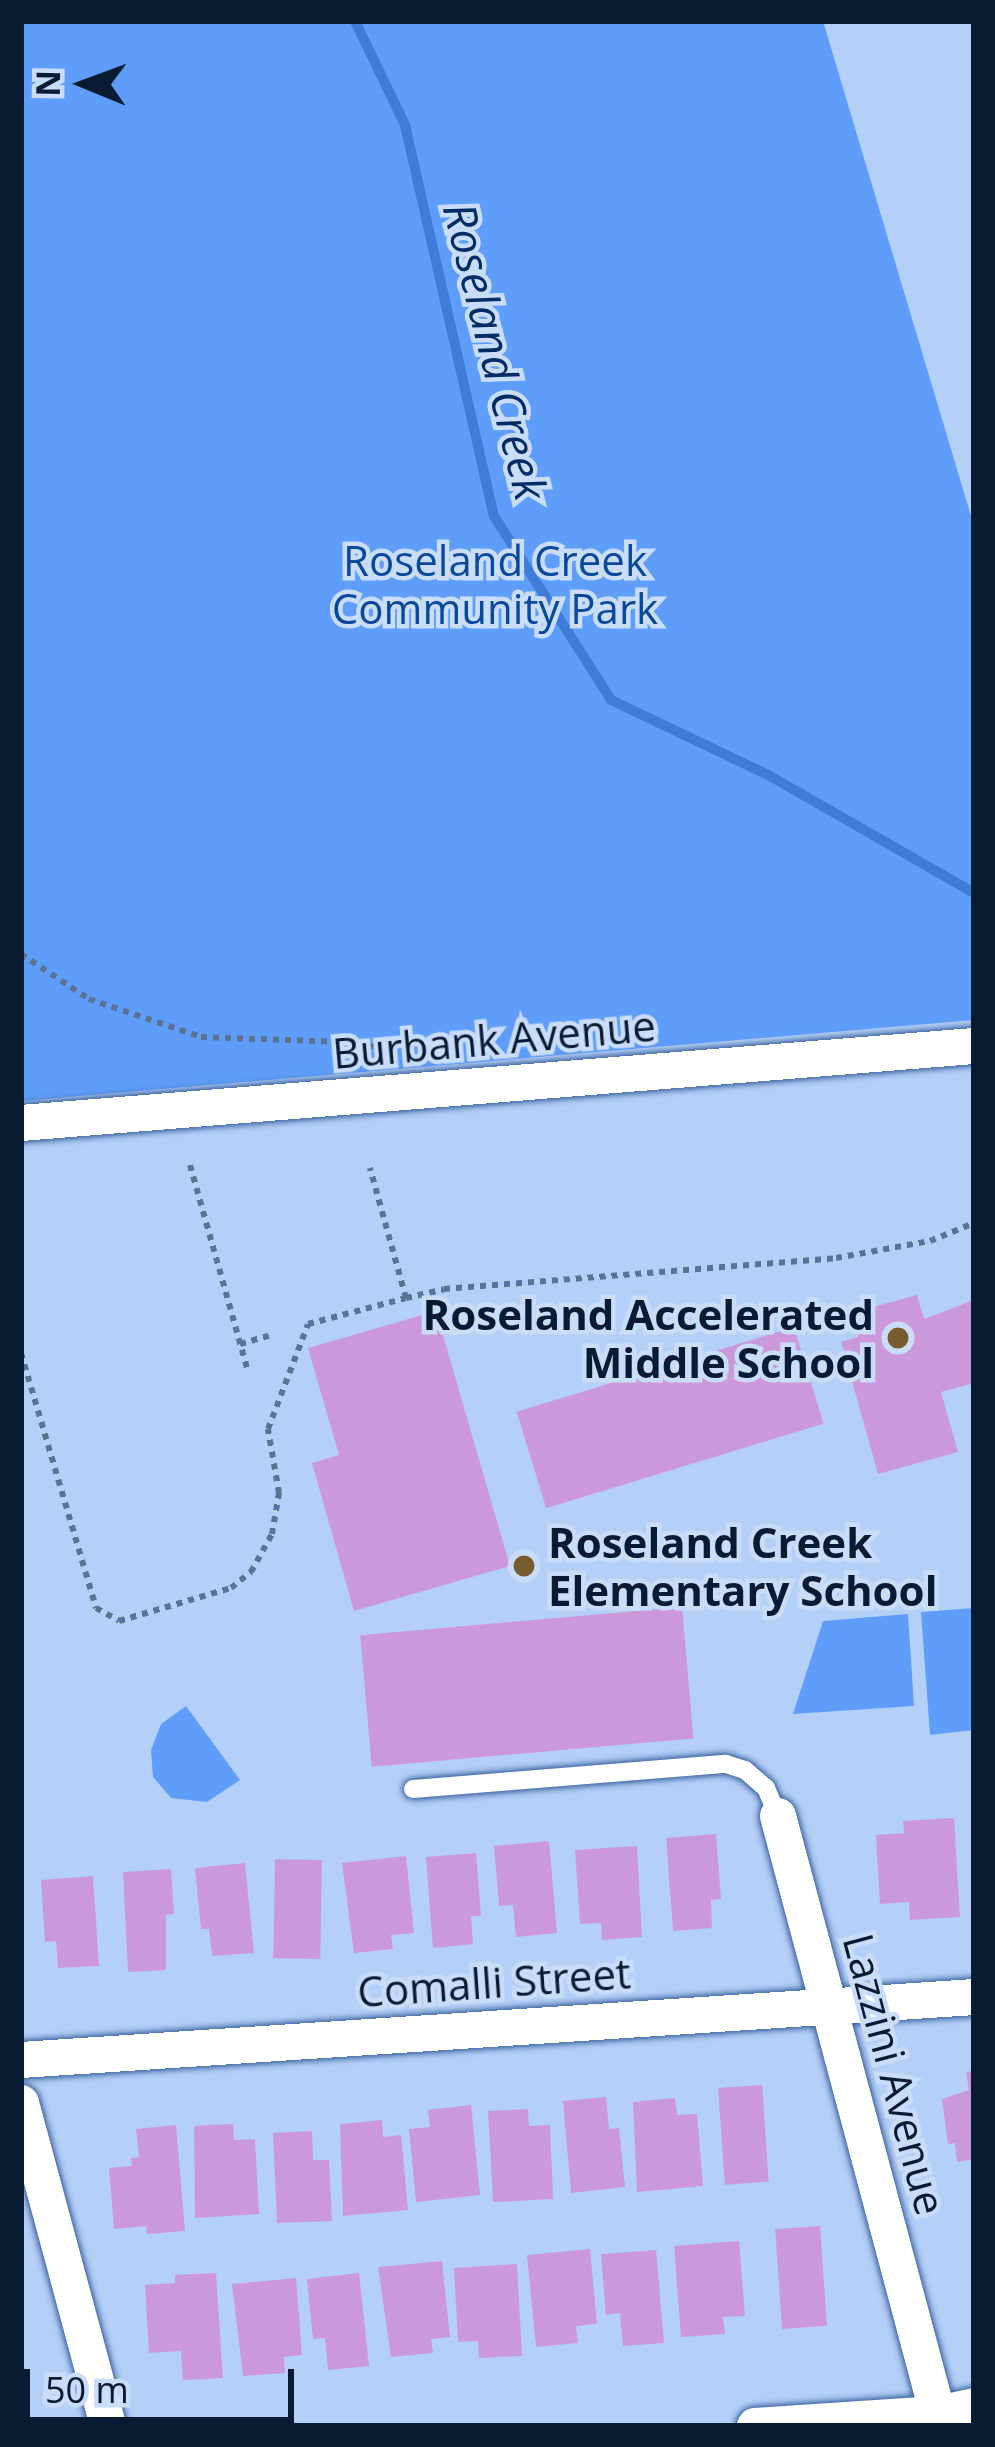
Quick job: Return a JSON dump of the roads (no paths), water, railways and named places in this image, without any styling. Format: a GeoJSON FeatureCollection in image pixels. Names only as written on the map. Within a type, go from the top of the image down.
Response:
{"type":"FeatureCollection","features":[{"type":"Feature","properties":{"kind":"street","name":"Burbank Avenue"},"geometry":{"type":"LineString","coordinates":[[21,1124],[974,1046]]}},
{"type":"Feature","properties":{"kind":"street","name":"Lazzini Avenue"},"geometry":{"type":"LineString","coordinates":[[778,1816],[939,2420]]}},
{"type":"Feature","properties":{"kind":"street","name":"Comalli Street"},"geometry":{"type":"LineString","coordinates":[[21,2060],[974,1996]]}},
{"type":"Feature","properties":{"kind":"street"},"geometry":{"type":"LineString","coordinates":[[21,2103],[108,2426]]}},
{"type":"Feature","properties":{"kind":"street"},"geometry":{"type":"LineString","coordinates":[[755,2426],[939,2420],[974,2406]]}},
{"type":"Feature","properties":{"kind":"lane"},"geometry":{"type":"LineString","coordinates":[[413,1789],[725,1764],[745,1770],[766,1788],[778,1816]]}},
{"type":"Feature","properties":{"kind":"waterway","name":"Roseland Creek"},"geometry":{"type":"LineString","coordinates":[[355,21],[405,125],[494,516],[611,700],[770,776],[974,893]]}},
{"type":"Feature","properties":{"kind":"place","name":"Roseland Accelerated Middle School"},"geometry":{"type":"Point","coordinates":[898,1338]}},
{"type":"Feature","properties":{"kind":"place","name":"Roseland Creek Elementary School"},"geometry":{"type":"Point","coordinates":[524,1566]}},
{"type":"Feature","properties":{"kind":"park label","name":"Roseland Creek Community Park"},"geometry":{"type":"Point","coordinates":[495,584]}}]}
